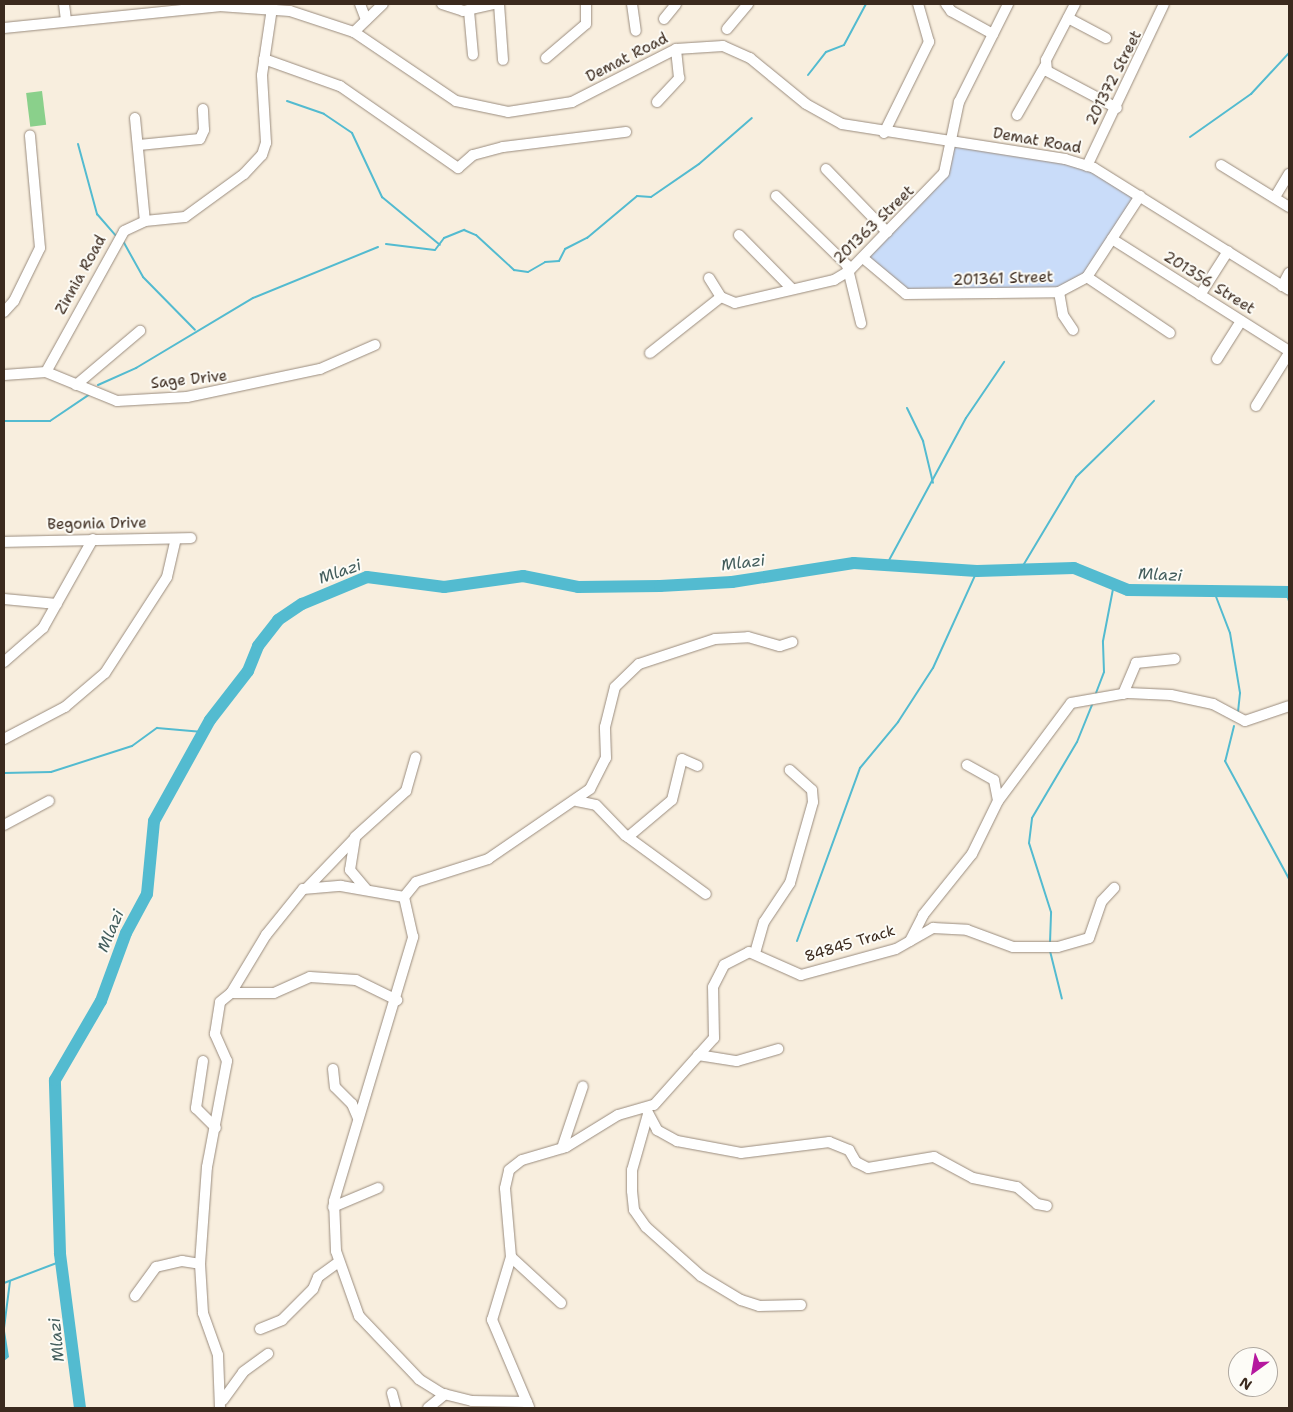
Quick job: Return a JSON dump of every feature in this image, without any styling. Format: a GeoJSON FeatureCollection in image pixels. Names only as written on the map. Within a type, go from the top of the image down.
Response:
{"type":"FeatureCollection","features":[{"type":"Feature","properties":{"kind":"street"},"geometry":{"type":"LineString","coordinates":[[64,4],[66,21]]}},
{"type":"Feature","properties":{"kind":"street"},"geometry":{"type":"LineString","coordinates":[[360,4],[366,20]]}},
{"type":"Feature","properties":{"kind":"street"},"geometry":{"type":"LineString","coordinates":[[354,32],[383,4]]}},
{"type":"Feature","properties":{"kind":"street"},"geometry":{"type":"LineString","coordinates":[[442,4],[469,11],[494,4]]}},
{"type":"Feature","properties":{"kind":"street"},"geometry":{"type":"LineString","coordinates":[[499,4],[503,60]]}},
{"type":"Feature","properties":{"kind":"street"},"geometry":{"type":"LineString","coordinates":[[546,58],[586,24],[586,4]]}},
{"type":"Feature","properties":{"kind":"street"},"geometry":{"type":"LineString","coordinates":[[632,4],[636,31]]}},
{"type":"Feature","properties":{"kind":"street"},"geometry":{"type":"LineString","coordinates":[[664,19],[676,4]]}},
{"type":"Feature","properties":{"kind":"street"},"geometry":{"type":"LineString","coordinates":[[727,29],[748,4]]}},
{"type":"Feature","properties":{"kind":"street"},"geometry":{"type":"LineString","coordinates":[[884,133],[929,42],[918,4]]}},
{"type":"Feature","properties":{"kind":"street"},"geometry":{"type":"LineString","coordinates":[[946,4],[951,11],[993,34]]}},
{"type":"Feature","properties":{"kind":"street","name":"201363 Street"},"geometry":{"type":"LineString","coordinates":[[721,298],[734,303],[791,288],[834,280],[850,271],[939,181],[952,143],[959,102],[1008,4]]}},
{"type":"Feature","properties":{"kind":"street"},"geometry":{"type":"LineString","coordinates":[[1017,115],[1045,66],[1075,4]]}},
{"type":"Feature","properties":{"kind":"street","name":"201372 Street"},"geometry":{"type":"LineString","coordinates":[[1087,166],[1164,4]]}},
{"type":"Feature","properties":{"kind":"street","name":"Demat Road"},"geometry":{"type":"LineString","coordinates":[[4,28],[219,6],[272,8],[354,32],[443,94],[468,105],[508,112],[572,102],[676,49],[704,44],[736,50],[822,115],[884,133],[1087,166],[1140,196],[1286,288]]}},
{"type":"Feature","properties":{"kind":"street","name":"Zinnia Road"},"geometry":{"type":"LineString","coordinates":[[46,372],[108,254],[124,231],[145,221],[185,217],[260,159],[266,143],[264,59],[272,8]]}},
{"type":"Feature","properties":{"kind":"street"},"geometry":{"type":"LineString","coordinates":[[469,11],[473,55]]}},
{"type":"Feature","properties":{"kind":"street"},"geometry":{"type":"LineString","coordinates":[[1068,18],[1106,38]]}},
{"type":"Feature","properties":{"kind":"street"},"geometry":{"type":"LineString","coordinates":[[657,102],[679,78],[676,49]]}},
{"type":"Feature","properties":{"kind":"street"},"geometry":{"type":"LineString","coordinates":[[264,59],[340,86],[458,168],[473,155],[503,146],[626,132]]}},
{"type":"Feature","properties":{"kind":"street"},"geometry":{"type":"LineString","coordinates":[[1045,66],[1051,74],[1116,108]]}},
{"type":"Feature","properties":{"kind":"street"},"geometry":{"type":"LineString","coordinates":[[139,145],[200,139],[204,130],[203,108]]}},
{"type":"Feature","properties":{"kind":"street"},"geometry":{"type":"LineString","coordinates":[[136,118],[145,221]]}},
{"type":"Feature","properties":{"kind":"street"},"geometry":{"type":"LineString","coordinates":[[4,312],[14,301],[40,248],[30,135]]}},
{"type":"Feature","properties":{"kind":"street"},"geometry":{"type":"LineString","coordinates":[[1221,165],[1289,207]]}},
{"type":"Feature","properties":{"kind":"street"},"geometry":{"type":"LineString","coordinates":[[826,169],[887,232]]}},
{"type":"Feature","properties":{"kind":"street"},"geometry":{"type":"LineString","coordinates":[[1275,198],[1289,174]]}},
{"type":"Feature","properties":{"kind":"street"},"geometry":{"type":"LineString","coordinates":[[776,196],[850,271],[860,323]]}},
{"type":"Feature","properties":{"kind":"street","name":"201361 Street"},"geometry":{"type":"LineString","coordinates":[[863,258],[906,294],[1059,292],[1087,277],[1140,196]]}},
{"type":"Feature","properties":{"kind":"street"},"geometry":{"type":"LineString","coordinates":[[739,235],[791,288]]}},
{"type":"Feature","properties":{"kind":"street","name":"201356 Street"},"geometry":{"type":"LineString","coordinates":[[1112,240],[1289,352]]}},
{"type":"Feature","properties":{"kind":"street"},"geometry":{"type":"LineString","coordinates":[[1200,295],[1228,251]]}},
{"type":"Feature","properties":{"kind":"street"},"geometry":{"type":"LineString","coordinates":[[1286,288],[1289,273]]}},
{"type":"Feature","properties":{"kind":"street"},"geometry":{"type":"LineString","coordinates":[[1087,277],[1170,333]]}},
{"type":"Feature","properties":{"kind":"street"},"geometry":{"type":"LineString","coordinates":[[650,353],[721,298],[709,278]]}},
{"type":"Feature","properties":{"kind":"street"},"geometry":{"type":"LineString","coordinates":[[1059,292],[1063,315],[1073,330]]}},
{"type":"Feature","properties":{"kind":"street"},"geometry":{"type":"LineString","coordinates":[[1217,359],[1242,321]]}},
{"type":"Feature","properties":{"kind":"street"},"geometry":{"type":"LineString","coordinates":[[76,385],[140,331]]}},
{"type":"Feature","properties":{"kind":"street","name":"Sage Drive"},"geometry":{"type":"LineString","coordinates":[[4,375],[46,372],[117,401],[226,392],[320,369],[375,345]]}},
{"type":"Feature","properties":{"kind":"street"},"geometry":{"type":"LineString","coordinates":[[1256,406],[1289,352]]}},
{"type":"Feature","properties":{"kind":"street","name":"Begonia Drive"},"geometry":{"type":"LineString","coordinates":[[4,542],[191,538]]}},
{"type":"Feature","properties":{"kind":"street"},"geometry":{"type":"LineString","coordinates":[[4,662],[42,628],[93,539]]}},
{"type":"Feature","properties":{"kind":"street"},"geometry":{"type":"LineString","coordinates":[[4,739],[65,707],[105,673],[167,577],[176,539]]}},
{"type":"Feature","properties":{"kind":"street"},"geometry":{"type":"LineString","coordinates":[[4,598],[57,604]]}},
{"type":"Feature","properties":{"kind":"street"},"geometry":{"type":"LineString","coordinates":[[647,1112],[618,1115],[562,1148],[522,1160],[509,1170],[505,1188],[511,1257],[492,1320],[528,1405],[487,1403],[445,1394],[419,1379],[359,1316],[339,1262],[333,1207],[377,1048],[397,1000],[414,930],[404,911],[404,897],[416,882],[488,859],[578,801],[604,766],[605,727],[615,687],[633,668],[714,639],[748,636],[780,646],[792,642]]}},
{"type":"Feature","properties":{"kind":"street"},"geometry":{"type":"LineString","coordinates":[[1123,694],[1136,663],[1175,659]]}},
{"type":"Feature","properties":{"kind":"street"},"geometry":{"type":"LineString","coordinates":[[910,941],[923,915],[972,854],[998,801],[1071,703],[1123,694],[1199,700],[1245,721],[1289,706]]}},
{"type":"Feature","properties":{"kind":"street"},"geometry":{"type":"LineString","coordinates":[[220,1408],[218,1355],[203,1313],[200,1264],[207,1167],[216,1128],[227,1061],[215,1024],[220,1002],[231,993],[266,935],[307,888],[355,837],[406,791],[416,757]]}},
{"type":"Feature","properties":{"kind":"street"},"geometry":{"type":"LineString","coordinates":[[628,837],[672,800],[682,759],[698,766]]}},
{"type":"Feature","properties":{"kind":"street"},"geometry":{"type":"LineString","coordinates":[[967,764],[994,780],[998,801]]}},
{"type":"Feature","properties":{"kind":"street"},"geometry":{"type":"LineString","coordinates":[[790,770],[812,790],[813,802],[790,883],[764,922],[755,953],[733,958],[716,976],[716,1032],[647,1112],[632,1170],[634,1210],[652,1233],[701,1276],[741,1300],[759,1306],[801,1305]]}},
{"type":"Feature","properties":{"kind":"street"},"geometry":{"type":"LineString","coordinates":[[4,825],[49,801]]}},
{"type":"Feature","properties":{"kind":"street"},"geometry":{"type":"LineString","coordinates":[[578,801],[596,805],[628,837],[706,894]]}},
{"type":"Feature","properties":{"kind":"street"},"geometry":{"type":"LineString","coordinates":[[355,837],[350,870],[366,889]]}},
{"type":"Feature","properties":{"kind":"street"},"geometry":{"type":"LineString","coordinates":[[307,888],[366,889],[404,897]]}},
{"type":"Feature","properties":{"kind":"street","name":"84845 Track"},"geometry":{"type":"LineString","coordinates":[[755,953],[801,975],[910,941],[933,928],[947,928],[1013,947],[1076,942],[1091,935],[1099,908],[1114,888]]}},
{"type":"Feature","properties":{"kind":"street"},"geometry":{"type":"LineString","coordinates":[[231,993],[267,994],[317,977],[364,982],[397,1000]]}},
{"type":"Feature","properties":{"kind":"street"},"geometry":{"type":"LineString","coordinates":[[698,1055],[737,1061],[778,1050]]}},
{"type":"Feature","properties":{"kind":"street"},"geometry":{"type":"LineString","coordinates":[[203,1061],[196,1108],[216,1128]]}},
{"type":"Feature","properties":{"kind":"street"},"geometry":{"type":"LineString","coordinates":[[333,1069],[335,1087],[352,1104],[358,1118]]}},
{"type":"Feature","properties":{"kind":"street"},"geometry":{"type":"LineString","coordinates":[[562,1148],[583,1086]]}},
{"type":"Feature","properties":{"kind":"street"},"geometry":{"type":"LineString","coordinates":[[647,1112],[667,1137],[717,1150],[749,1153],[829,1142],[849,1150],[868,1168],[941,1159],[973,1178],[1017,1187],[1038,1204],[1047,1206]]}},
{"type":"Feature","properties":{"kind":"street"},"geometry":{"type":"LineString","coordinates":[[333,1207],[378,1188]]}},
{"type":"Feature","properties":{"kind":"street"},"geometry":{"type":"LineString","coordinates":[[511,1257],[562,1303]]}},
{"type":"Feature","properties":{"kind":"street"},"geometry":{"type":"LineString","coordinates":[[135,1296],[156,1267],[177,1261],[200,1264]]}},
{"type":"Feature","properties":{"kind":"street"},"geometry":{"type":"LineString","coordinates":[[260,1329],[282,1320],[313,1289],[318,1277],[339,1262]]}},
{"type":"Feature","properties":{"kind":"street"},"geometry":{"type":"LineString","coordinates":[[220,1408],[233,1382],[268,1354]]}},
{"type":"Feature","properties":{"kind":"street"},"geometry":{"type":"LineString","coordinates":[[392,1393],[396,1408]]}},
{"type":"Feature","properties":{"kind":"street"},"geometry":{"type":"LineString","coordinates":[[428,1408],[445,1394]]}},
{"type":"Feature","properties":{"kind":"shaded area"},"geometry":{"type":"Polygon","coordinates":[[[952,143],[1081,164],[1139,196],[1075,286],[916,295],[864,258],[932,188],[952,143]]]}},
{"type":"Feature","properties":{"kind":"green space"},"geometry":{"type":"Polygon","coordinates":[[[42,91],[46,125],[30,127],[26,93],[42,91]]]}},
{"type":"Feature","properties":{"kind":"water"},"geometry":{"type":"Polygon","coordinates":[[[4,1325],[9,1357],[4,1361],[4,1325]]]}},
{"type":"Feature","properties":{"kind":"waterway"},"geometry":{"type":"LineString","coordinates":[[808,75],[826,52],[844,45],[866,4]]}},
{"type":"Feature","properties":{"kind":"waterway"},"geometry":{"type":"LineString","coordinates":[[1190,137],[1251,94],[1289,53]]}},
{"type":"Feature","properties":{"kind":"waterway"},"geometry":{"type":"LineString","coordinates":[[287,101],[324,114],[352,133],[382,197],[440,245]]}},
{"type":"Feature","properties":{"kind":"waterway"},"geometry":{"type":"LineString","coordinates":[[386,244],[435,250],[444,238],[464,230],[476,235],[514,270],[528,272],[545,262],[559,261],[565,249],[587,238],[637,196],[651,197],[699,164],[752,118]]}},
{"type":"Feature","properties":{"kind":"waterway"},"geometry":{"type":"LineString","coordinates":[[78,144],[97,214],[115,235]]}},
{"type":"Feature","properties":{"kind":"waterway"},"geometry":{"type":"LineString","coordinates":[[123,241],[143,277],[195,330]]}},
{"type":"Feature","properties":{"kind":"waterway"},"geometry":{"type":"LineString","coordinates":[[98,385],[136,368],[253,298],[378,247]]}},
{"type":"Feature","properties":{"kind":"waterway"},"geometry":{"type":"LineString","coordinates":[[887,564],[966,418],[1004,362]]}},
{"type":"Feature","properties":{"kind":"waterway"},"geometry":{"type":"LineString","coordinates":[[4,421],[50,421],[90,394]]}},
{"type":"Feature","properties":{"kind":"waterway"},"geometry":{"type":"LineString","coordinates":[[1021,569],[1076,477],[1154,401]]}},
{"type":"Feature","properties":{"kind":"waterway"},"geometry":{"type":"LineString","coordinates":[[907,408],[923,441],[933,483]]}},
{"type":"Feature","properties":{"kind":"waterway","name":"Mlazi"},"geometry":{"type":"LineString","coordinates":[[80,1408],[60,1253],[55,1080],[101,1001],[126,933],[147,894],[154,821],[210,720],[248,671],[258,646],[278,620],[302,604],[367,577],[444,587],[523,576],[578,587],[660,586],[732,582],[854,563],[977,571],[1074,568],[1128,590],[1289,592]]}},
{"type":"Feature","properties":{"kind":"waterway"},"geometry":{"type":"LineString","coordinates":[[797,941],[860,768],[898,722],[933,668],[977,571]]}},
{"type":"Feature","properties":{"kind":"waterway"},"geometry":{"type":"LineString","coordinates":[[1096,693],[1104,672],[1103,641],[1114,584]]}},
{"type":"Feature","properties":{"kind":"waterway"},"geometry":{"type":"LineString","coordinates":[[1286,592],[1289,601]]}},
{"type":"Feature","properties":{"kind":"waterway"},"geometry":{"type":"LineString","coordinates":[[1215,594],[1230,633],[1240,693],[1238,713]]}},
{"type":"Feature","properties":{"kind":"waterway"},"geometry":{"type":"LineString","coordinates":[[1050,943],[1051,912],[1029,843],[1032,818],[1077,742],[1092,705]]}},
{"type":"Feature","properties":{"kind":"waterway"},"geometry":{"type":"LineString","coordinates":[[1234,726],[1225,761],[1289,879]]}},
{"type":"Feature","properties":{"kind":"waterway"},"geometry":{"type":"LineString","coordinates":[[4,773],[51,772],[132,746],[157,728],[203,732]]}},
{"type":"Feature","properties":{"kind":"waterway"},"geometry":{"type":"LineString","coordinates":[[1050,951],[1062,999]]}},
{"type":"Feature","properties":{"kind":"waterway"},"geometry":{"type":"LineString","coordinates":[[4,1283],[62,1261]]}},
{"type":"Feature","properties":{"kind":"waterway"},"geometry":{"type":"LineString","coordinates":[[4,1328],[10,1281]]}}]}
